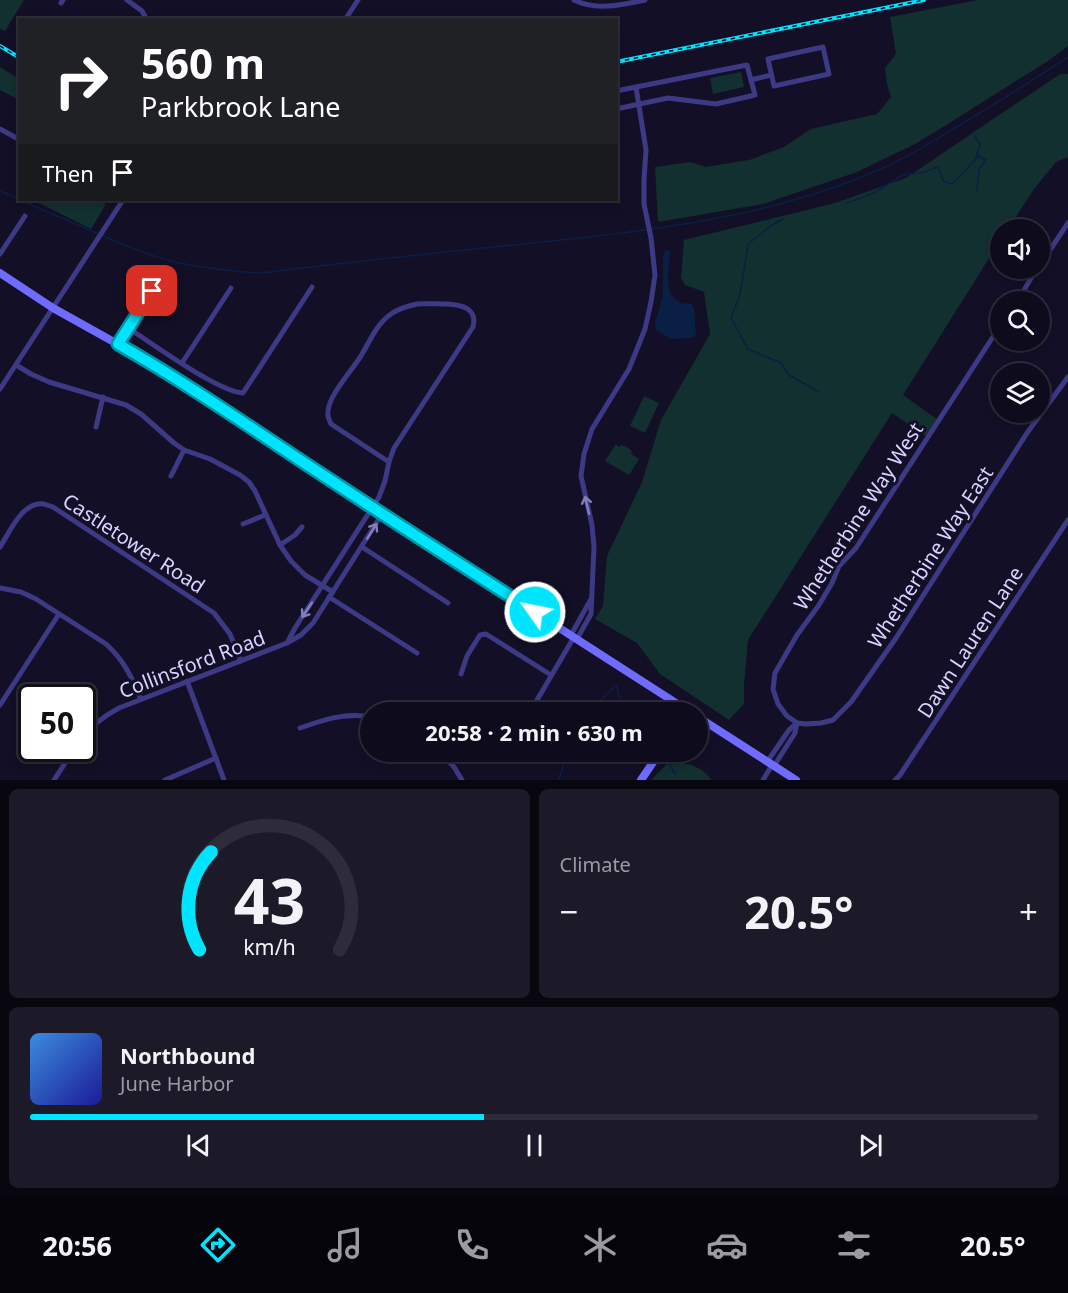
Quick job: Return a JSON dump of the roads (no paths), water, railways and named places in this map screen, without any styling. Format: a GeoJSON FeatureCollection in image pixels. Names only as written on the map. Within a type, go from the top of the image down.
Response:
{"type":"FeatureCollection","features":[{"type":"Feature","properties":{"kind":"main road"},"geometry":{"type":"LineString","coordinates":[[0,273],[53,308],[148,361],[673,702]]}},
{"type":"Feature","properties":{"kind":"main road"},"geometry":{"type":"LineString","coordinates":[[708,723],[796,780]]}},
{"type":"Feature","properties":{"kind":"main road"},"geometry":{"type":"LineString","coordinates":[[641,780],[653,762]]}},
{"type":"Feature","properties":{"kind":"street"},"geometry":{"type":"LineString","coordinates":[[127,0],[142,11],[146,18]]}},
{"type":"Feature","properties":{"kind":"street"},"geometry":{"type":"LineString","coordinates":[[346,18],[358,0]]}},
{"type":"Feature","properties":{"kind":"street"},"geometry":{"type":"LineString","coordinates":[[574,0],[594,6],[611,6],[645,0]]}},
{"type":"Feature","properties":{"kind":"street"},"geometry":{"type":"LineString","coordinates":[[822,47],[829,74],[774,86],[771,75],[768,59],[822,47]]}},
{"type":"Feature","properties":{"kind":"street"},"geometry":{"type":"LineString","coordinates":[[618,91],[747,65],[755,96],[716,104],[668,98],[618,109]]}},
{"type":"Feature","properties":{"kind":"street"},"geometry":{"type":"LineString","coordinates":[[751,80],[771,75]]}},
{"type":"Feature","properties":{"kind":"street"},"geometry":{"type":"LineString","coordinates":[[536,702],[574,637],[592,598],[594,547],[581,476],[584,454],[592,429],[629,369],[645,329],[651,302],[655,275],[643,191],[646,150],[636,87]]}},
{"type":"Feature","properties":{"kind":"street"},"geometry":{"type":"LineString","coordinates":[[0,129],[18,139]]}},
{"type":"Feature","properties":{"kind":"street"},"geometry":{"type":"LineString","coordinates":[[0,389],[122,201]]}},
{"type":"Feature","properties":{"kind":"street"},"geometry":{"type":"LineString","coordinates":[[0,254],[25,216]]}},
{"type":"Feature","properties":{"kind":"street"},"geometry":{"type":"LineString","coordinates":[[1050,249],[1068,223]]}},
{"type":"Feature","properties":{"kind":"street"},"geometry":{"type":"LineString","coordinates":[[118,344],[164,272]]}},
{"type":"Feature","properties":{"kind":"street"},"geometry":{"type":"LineString","coordinates":[[128,328],[212,381],[243,393],[312,287]]}},
{"type":"Feature","properties":{"kind":"street"},"geometry":{"type":"LineString","coordinates":[[182,363],[231,288]]}},
{"type":"Feature","properties":{"kind":"street","name":"Collinsford Road"},"geometry":{"type":"LineString","coordinates":[[287,643],[379,497],[394,448],[472,330],[473,316],[466,308],[456,305],[417,304],[392,313],[374,333],[329,405],[327,411],[331,424],[389,462]]}},
{"type":"Feature","properties":{"kind":"street","name":"Whetherbine Way West"},"geometry":{"type":"LineString","coordinates":[[797,723],[787,716],[778,704],[773,689],[775,673],[819,605],[839,566],[856,548],[990,341]]}},
{"type":"Feature","properties":{"kind":"street"},"geometry":{"type":"LineString","coordinates":[[16,365],[49,382],[126,405],[141,414],[184,450],[210,459],[240,475],[255,491],[280,545],[296,567],[323,586],[331,595],[417,653]]}},
{"type":"Feature","properties":{"kind":"street","name":"Whetherbine Way East"},"geometry":{"type":"LineString","coordinates":[[797,723],[821,723],[833,720],[851,702],[896,638],[1027,433],[1068,377]]}},
{"type":"Feature","properties":{"kind":"street"},"geometry":{"type":"LineString","coordinates":[[96,427],[103,398]]}},
{"type":"Feature","properties":{"kind":"street"},"geometry":{"type":"LineString","coordinates":[[171,476],[184,450]]}},
{"type":"Feature","properties":{"kind":"street","name":"Castletower Road"},"geometry":{"type":"LineString","coordinates":[[0,547],[27,509],[44,504],[53,507],[214,613],[230,634],[241,661]]}},
{"type":"Feature","properties":{"kind":"street","name":"Collinsford Road"},"geometry":{"type":"LineString","coordinates":[[96,723],[119,708],[287,643],[301,635],[313,623],[382,514]]}},
{"type":"Feature","properties":{"kind":"street"},"geometry":{"type":"LineString","coordinates":[[243,524],[265,515]]}},
{"type":"Feature","properties":{"kind":"street","name":"Dawn Lauren Lane"},"geometry":{"type":"LineString","coordinates":[[895,780],[1068,520]]}},
{"type":"Feature","properties":{"kind":"street"},"geometry":{"type":"LineString","coordinates":[[280,545],[302,527]]}},
{"type":"Feature","properties":{"kind":"street"},"geometry":{"type":"LineString","coordinates":[[362,547],[448,603]]}},
{"type":"Feature","properties":{"kind":"street"},"geometry":{"type":"LineString","coordinates":[[333,569],[343,576]]}},
{"type":"Feature","properties":{"kind":"street"},"geometry":{"type":"LineString","coordinates":[[0,588],[21,592],[106,644],[129,672],[141,699]]}},
{"type":"Feature","properties":{"kind":"street"},"geometry":{"type":"LineString","coordinates":[[0,705],[59,614]]}},
{"type":"Feature","properties":{"kind":"street"},"geometry":{"type":"LineString","coordinates":[[461,674],[467,656],[480,635],[486,633],[551,675]]}},
{"type":"Feature","properties":{"kind":"street"},"geometry":{"type":"LineString","coordinates":[[187,681],[224,780]]}},
{"type":"Feature","properties":{"kind":"street"},"geometry":{"type":"LineString","coordinates":[[300,728],[337,717],[360,715]]}},
{"type":"Feature","properties":{"kind":"street"},"geometry":{"type":"LineString","coordinates":[[763,780],[789,730],[797,723]]}},
{"type":"Feature","properties":{"kind":"street"},"geometry":{"type":"LineString","coordinates":[[165,780],[216,758]]}},
{"type":"Feature","properties":{"kind":"street"},"geometry":{"type":"LineString","coordinates":[[54,780],[66,762]]}},
{"type":"Feature","properties":{"kind":"street"},"geometry":{"type":"LineString","coordinates":[[449,762],[462,780]]}},
{"type":"Feature","properties":{"kind":"water"},"geometry":{"type":"Polygon","coordinates":[[[666,250],[670,252],[668,280],[671,294],[681,303],[691,304],[694,308],[696,335],[691,338],[671,339],[656,330],[655,323],[663,295],[663,255],[666,250]]]}},
{"type":"Feature","properties":{"kind":"waterway"},"geometry":{"type":"LineString","coordinates":[[103,236],[174,262],[262,273],[615,234],[705,220],[794,200],[881,169],[936,140],[1068,57]]}},
{"type":"Feature","properties":{"kind":"waterway"},"geometry":{"type":"LineString","coordinates":[[847,203],[874,193],[903,175],[920,173],[938,167],[944,182],[952,184],[976,159],[980,144],[974,136]]}},
{"type":"Feature","properties":{"kind":"waterway"},"geometry":{"type":"LineString","coordinates":[[977,155],[986,160],[979,169],[977,191]]}},
{"type":"Feature","properties":{"kind":"waterway"},"geometry":{"type":"LineString","coordinates":[[0,191],[18,199]]}},
{"type":"Feature","properties":{"kind":"waterway"},"geometry":{"type":"LineString","coordinates":[[22,201],[99,234]]}},
{"type":"Feature","properties":{"kind":"waterway"},"geometry":{"type":"LineString","coordinates":[[783,219],[748,244],[740,295],[731,318],[748,349],[781,363],[789,375],[819,392]]}},
{"type":"Feature","properties":{"kind":"waterway"},"geometry":{"type":"LineString","coordinates":[[599,702],[617,685]]}},
{"type":"Feature","properties":{"kind":"waterway"},"geometry":{"type":"LineString","coordinates":[[617,686],[622,702]]}},
{"type":"Feature","properties":{"kind":"waterway"},"geometry":{"type":"LineString","coordinates":[[559,780],[564,762]]}},
{"type":"Feature","properties":{"kind":"waterway"},"geometry":{"type":"LineString","coordinates":[[668,762],[675,774]]}},
{"type":"Feature","properties":{"kind":"railway"},"geometry":{"type":"LineString","coordinates":[[618,62],[924,0]]}},
{"type":"Feature","properties":{"kind":"railway"},"geometry":{"type":"LineString","coordinates":[[0,46],[18,57]]}}]}
